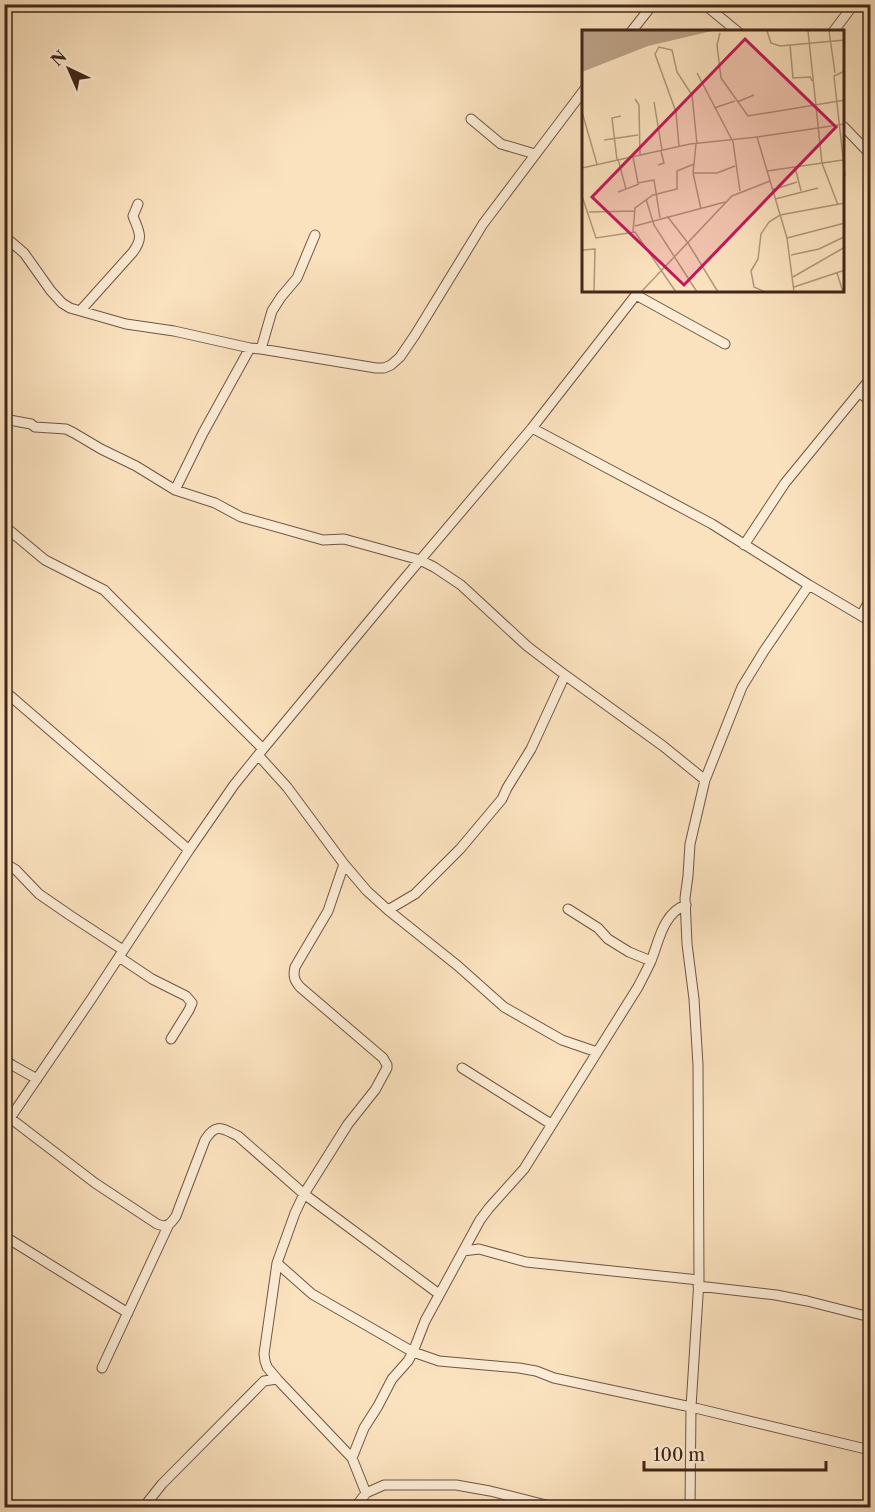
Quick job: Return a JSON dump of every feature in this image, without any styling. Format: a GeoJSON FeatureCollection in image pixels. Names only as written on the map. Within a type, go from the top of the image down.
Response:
{"type":"FeatureCollection","features":[{"type":"Feature","properties":{"kind":"street"},"geometry":{"type":"LineString","coordinates":[[632,30],[652,4]]}},
{"type":"Feature","properties":{"kind":"street"},"geometry":{"type":"LineString","coordinates":[[704,4],[736,30]]}},
{"type":"Feature","properties":{"kind":"street"},"geometry":{"type":"LineString","coordinates":[[834,30],[854,4]]}},
{"type":"Feature","properties":{"kind":"street"},"geometry":{"type":"LineString","coordinates":[[4,236],[24,253],[51,291],[70,308],[126,324],[174,331],[250,348],[384,368],[400,357],[483,224],[582,93]]}},
{"type":"Feature","properties":{"kind":"street"},"geometry":{"type":"LineString","coordinates":[[471,118],[501,144],[535,154]]}},
{"type":"Feature","properties":{"kind":"street"},"geometry":{"type":"LineString","coordinates":[[845,129],[870,154]]}},
{"type":"Feature","properties":{"kind":"street"},"geometry":{"type":"LineString","coordinates":[[85,312],[88,302],[139,244],[140,233],[133,216],[138,204]]}},
{"type":"Feature","properties":{"kind":"street"},"geometry":{"type":"LineString","coordinates":[[261,349],[272,311],[280,297],[297,278],[315,235]]}},
{"type":"Feature","properties":{"kind":"street"},"geometry":{"type":"LineString","coordinates":[[169,1224],[163,1226],[157,1224],[7,1123],[234,785],[532,428],[638,293],[725,344]]}},
{"type":"Feature","properties":{"kind":"street"},"geometry":{"type":"LineString","coordinates":[[175,490],[203,433],[250,348]]}},
{"type":"Feature","properties":{"kind":"street"},"geometry":{"type":"LineString","coordinates":[[744,544],[785,483],[870,379]]}},
{"type":"Feature","properties":{"kind":"street"},"geometry":{"type":"LineString","coordinates":[[860,393],[870,401]]}},
{"type":"Feature","properties":{"kind":"street"},"geometry":{"type":"LineString","coordinates":[[4,419],[31,424],[35,427],[66,429],[74,432],[175,490],[216,503],[241,517],[323,540],[344,539],[420,560],[434,567],[461,585],[527,645],[565,675],[663,746],[705,780]]}},
{"type":"Feature","properties":{"kind":"street"},"geometry":{"type":"LineString","coordinates":[[532,428],[712,524],[870,621]]}},
{"type":"Feature","properties":{"kind":"street"},"geometry":{"type":"LineString","coordinates":[[4,528],[45,561],[104,590],[260,752],[344,864],[367,891],[388,910],[458,966],[504,1007],[562,1040],[597,1052]]}},
{"type":"Feature","properties":{"kind":"street"},"geometry":{"type":"LineString","coordinates":[[690,1508],[691,1407],[698,1283],[698,1065],[694,999],[687,944],[686,905],[690,844],[705,780],[742,687],[809,585]]}},
{"type":"Feature","properties":{"kind":"street"},"geometry":{"type":"LineString","coordinates":[[861,616],[870,599]]}},
{"type":"Feature","properties":{"kind":"street"},"geometry":{"type":"LineString","coordinates":[[388,910],[415,894],[460,849],[502,800],[531,749],[565,675]]}},
{"type":"Feature","properties":{"kind":"street"},"geometry":{"type":"LineString","coordinates":[[4,692],[56,734],[189,850]]}},
{"type":"Feature","properties":{"kind":"street"},"geometry":{"type":"LineString","coordinates":[[4,863],[16,870],[39,894],[152,979],[186,996],[192,1003],[171,1039]]}},
{"type":"Feature","properties":{"kind":"street"},"geometry":{"type":"LineString","coordinates":[[264,1381],[266,1337],[277,1263],[295,1213],[304,1194],[348,1124],[375,1090],[387,1068],[383,1058],[294,980],[295,967],[328,911],[344,864]]}},
{"type":"Feature","properties":{"kind":"street"},"geometry":{"type":"LineString","coordinates":[[352,1458],[364,1428],[392,1379],[408,1361],[425,1321],[480,1220],[524,1169],[638,987],[668,919],[679,907],[686,905]]}},
{"type":"Feature","properties":{"kind":"street"},"geometry":{"type":"LineString","coordinates":[[568,909],[598,928],[608,939],[629,952],[651,961]]}},
{"type":"Feature","properties":{"kind":"street"},"geometry":{"type":"LineString","coordinates":[[4,1059],[37,1079]]}},
{"type":"Feature","properties":{"kind":"street"},"geometry":{"type":"LineString","coordinates":[[462,1068],[551,1124]]}},
{"type":"Feature","properties":{"kind":"street"},"geometry":{"type":"LineString","coordinates":[[102,1368],[169,1224],[176,1216],[205,1140],[215,1128],[238,1136],[304,1194],[439,1294]]}},
{"type":"Feature","properties":{"kind":"street"},"geometry":{"type":"LineString","coordinates":[[4,1236],[128,1313]]}},
{"type":"Feature","properties":{"kind":"street"},"geometry":{"type":"LineString","coordinates":[[471,1236],[478,1249]]}},
{"type":"Feature","properties":{"kind":"street"},"geometry":{"type":"LineString","coordinates":[[463,1251],[478,1249],[526,1262],[776,1295],[870,1317]]}},
{"type":"Feature","properties":{"kind":"street"},"geometry":{"type":"LineString","coordinates":[[277,1263],[312,1294],[413,1352],[439,1361],[536,1371],[554,1378],[691,1407],[870,1450]]}},
{"type":"Feature","properties":{"kind":"street"},"geometry":{"type":"LineString","coordinates":[[265,1361],[310,1415],[352,1458],[366,1493]]}},
{"type":"Feature","properties":{"kind":"street"},"geometry":{"type":"LineString","coordinates":[[143,1508],[162,1484],[264,1381],[278,1379]]}},
{"type":"Feature","properties":{"kind":"street"},"geometry":{"type":"LineString","coordinates":[[355,1508],[366,1493],[384,1485],[456,1485],[558,1508]]}}]}
